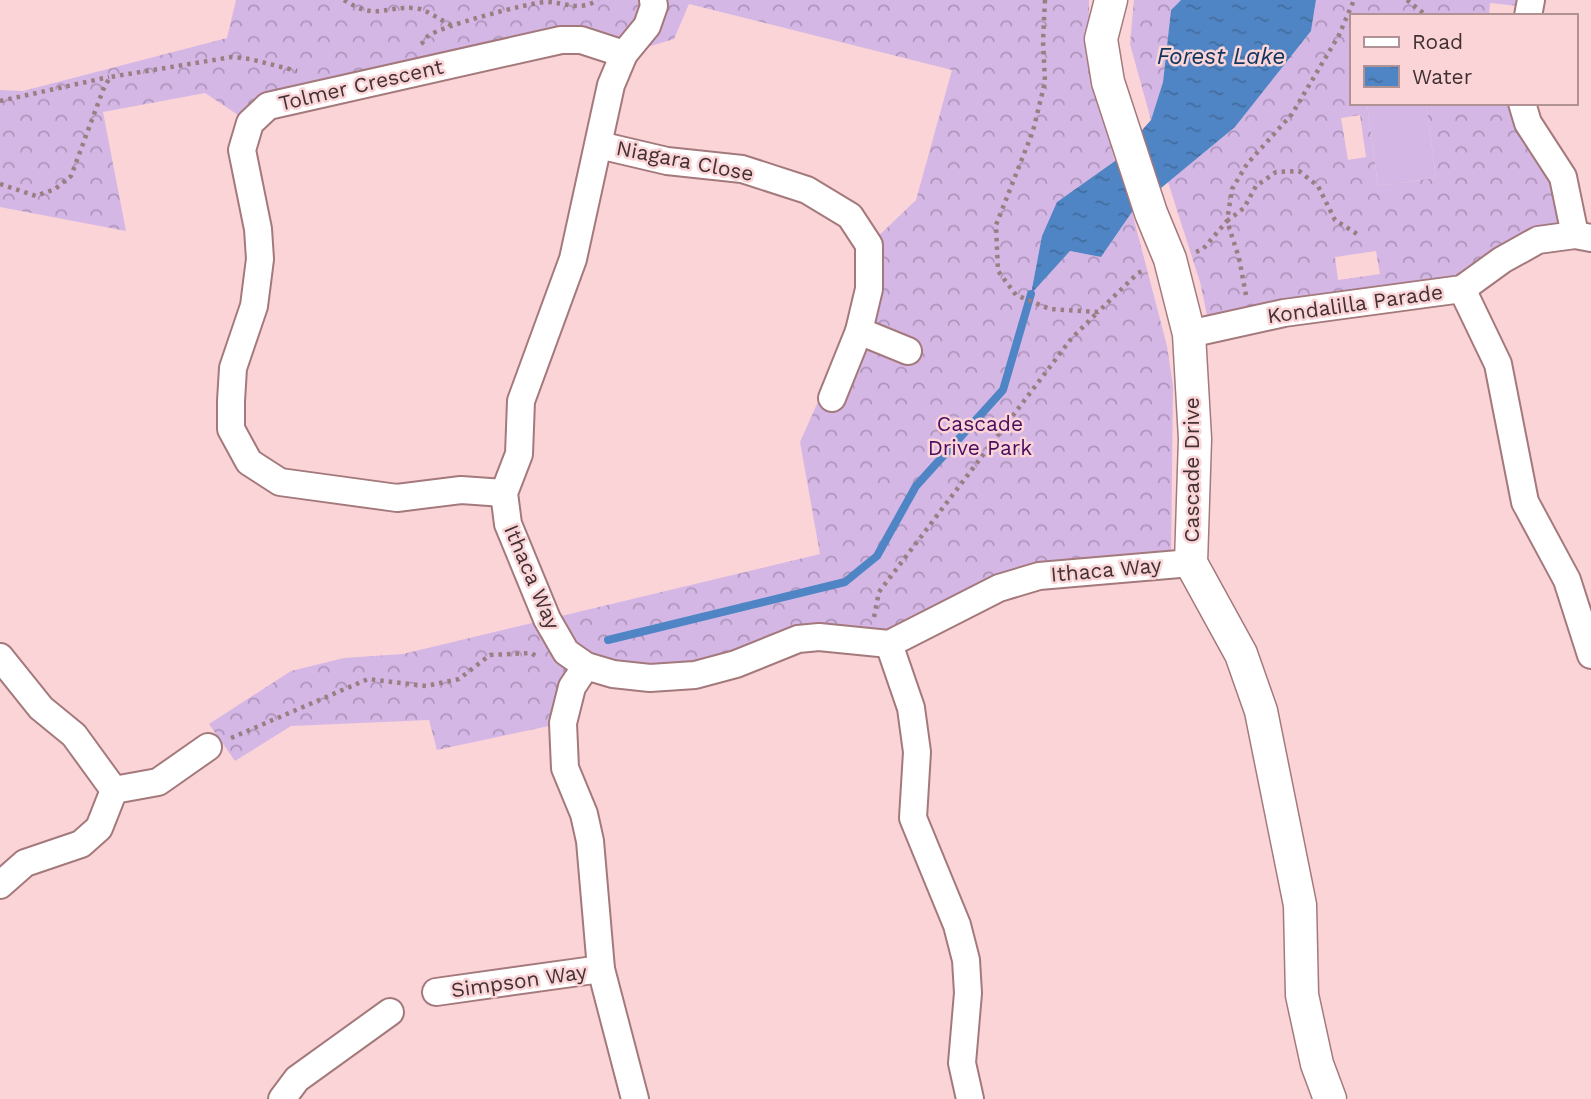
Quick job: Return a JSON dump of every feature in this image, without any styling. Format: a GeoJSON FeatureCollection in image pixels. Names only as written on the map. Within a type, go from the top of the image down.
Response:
{"type":"FeatureCollection","features":[{"type":"Feature","properties":{"kind":"street","name":"Ithaca Way"},"geometry":{"type":"LineString","coordinates":[[653,0],[654,6],[648,26],[624,54],[611,85],[573,259],[521,401],[519,454],[504,493],[508,524],[547,620],[566,652],[586,666],[613,674],[650,678],[695,675],[736,664],[797,639],[819,636],[878,643],[999,588],[1039,576],[1191,563]]}},
{"type":"Feature","properties":{"kind":"street","name":"Cascade Drive"},"geometry":{"type":"LineString","coordinates":[[1111,0],[1101,39],[1108,82],[1151,213],[1170,259],[1189,334],[1195,439],[1191,563],[1241,654],[1261,711],[1300,905],[1304,1006],[1317,1064],[1330,1099]]}},
{"type":"Feature","properties":{"kind":"street","name":"Tolmer Crescent"},"geometry":{"type":"LineString","coordinates":[[504,493],[461,490],[397,498],[280,482],[248,462],[231,429],[230,401],[233,368],[254,306],[260,259],[258,229],[242,150],[250,123],[268,106],[561,40],[581,40],[624,54]]}},
{"type":"Feature","properties":{"kind":"street"},"geometry":{"type":"LineString","coordinates":[[1523,105],[1528,123],[1563,177],[1583,237]]}},
{"type":"Feature","properties":{"kind":"street","name":"Niagara Close"},"geometry":{"type":"LineString","coordinates":[[599,145],[667,160],[742,169],[807,190],[850,216],[869,245],[869,289],[859,331],[832,398]]}},
{"type":"Feature","properties":{"kind":"street","name":"Kondalilla Parade"},"geometry":{"type":"LineString","coordinates":[[1189,334],[1284,313],[1462,289],[1502,260],[1538,240],[1583,237]]}},
{"type":"Feature","properties":{"kind":"street"},"geometry":{"type":"LineString","coordinates":[[1462,289],[1498,365],[1525,502],[1567,580],[1591,655]]}},
{"type":"Feature","properties":{"kind":"street"},"geometry":{"type":"LineString","coordinates":[[859,331],[908,351]]}},
{"type":"Feature","properties":{"kind":"street"},"geometry":{"type":"LineString","coordinates":[[878,643],[911,708],[917,752],[913,818],[957,925],[966,960],[968,993],[962,1063],[970,1099]]}},
{"type":"Feature","properties":{"kind":"street"},"geometry":{"type":"LineString","coordinates":[[0,657],[41,708],[74,735],[114,790]]}},
{"type":"Feature","properties":{"kind":"street","name":"Simpson Way"},"geometry":{"type":"LineString","coordinates":[[586,666],[572,687],[565,713],[565,768],[583,814],[590,841],[601,969],[635,1099]]}},
{"type":"Feature","properties":{"kind":"street"},"geometry":{"type":"LineString","coordinates":[[114,790],[158,782],[208,747]]}},
{"type":"Feature","properties":{"kind":"street"},"geometry":{"type":"LineString","coordinates":[[0,885],[25,863],[81,844],[99,828],[114,790]]}},
{"type":"Feature","properties":{"kind":"street","name":"Simpson Way"},"geometry":{"type":"LineString","coordinates":[[436,992],[601,969]]}},
{"type":"Feature","properties":{"kind":"street"},"geometry":{"type":"LineString","coordinates":[[282,1099],[297,1079],[390,1012]]}},
{"type":"Feature","properties":{"kind":"path"},"geometry":{"type":"LineString","coordinates":[[344,0],[361,10],[376,13],[417,8],[452,25]]}},
{"type":"Feature","properties":{"kind":"path"},"geometry":{"type":"LineString","coordinates":[[1045,0],[1045,82],[1033,131],[996,225],[998,271],[1016,295],[1051,309],[1098,312]]}},
{"type":"Feature","properties":{"kind":"path"},"geometry":{"type":"LineString","coordinates":[[1250,320],[1239,258],[1227,221],[1232,189],[1247,164],[1292,114],[1339,35],[1354,0]]}},
{"type":"Feature","properties":{"kind":"path"},"geometry":{"type":"LineString","coordinates":[[1408,0],[1425,14]]}},
{"type":"Feature","properties":{"kind":"path"},"geometry":{"type":"LineString","coordinates":[[0,101],[110,77]]}},
{"type":"Feature","properties":{"kind":"path"},"geometry":{"type":"LineString","coordinates":[[878,643],[879,592],[1071,339],[1138,273],[1203,249],[1227,221],[1244,208],[1256,186],[1276,172],[1298,171],[1318,186],[1335,220],[1357,234]]}},
{"type":"Feature","properties":{"kind":"path"},"geometry":{"type":"LineString","coordinates":[[208,747],[368,679],[426,686],[459,679],[490,655],[531,653],[538,658]]}},
{"type":"Feature","properties":{"kind":"green space","name":"Cascade Drive Park"},"geometry":{"type":"Polygon","coordinates":[[[236,0],[1089,0],[1089,46],[1093,82],[1115,161],[1057,202],[1032,293],[1070,251],[1101,257],[1132,212],[1167,346],[1173,386],[1171,564],[1039,576],[889,644],[819,637],[736,664],[586,666],[563,723],[437,750],[429,720],[291,726],[235,761],[209,724],[291,671],[344,658],[403,654],[820,554],[800,442],[821,395],[832,398],[869,245],[916,200],[952,70],[689,4],[674,39],[624,54],[581,40],[250,123],[205,93],[103,112],[126,231],[0,207],[0,90],[23,91],[227,38],[236,0]]]}},
{"type":"Feature","properties":{"kind":"green space"},"geometry":{"type":"Polygon","coordinates":[[[1134,0],[1181,0],[1171,10],[1163,82],[1151,120],[1130,44],[1134,0]]]}},
{"type":"Feature","properties":{"kind":"green space"},"geometry":{"type":"Polygon","coordinates":[[[1316,0],[1531,0],[1519,6],[1490,3],[1489,14],[1350,14],[1350,105],[1367,105],[1378,186],[1436,178],[1426,105],[1523,105],[1575,235],[1462,289],[1210,329],[1200,282],[1168,182],[1235,127],[1311,31],[1316,0]],[[1360,115],[1341,118],[1348,160],[1366,157],[1360,115]],[[1376,251],[1335,257],[1338,280],[1380,274],[1376,251]]]}},
{"type":"Feature","properties":{"kind":"green space"},"geometry":{"type":"Polygon","coordinates":[[[1367,105],[1426,105],[1436,178],[1378,186],[1367,105]]]}},
{"type":"Feature","properties":{"kind":"water","name":"Forest Lake"},"geometry":{"type":"Polygon","coordinates":[[[1181,0],[1316,0],[1311,31],[1235,127],[1132,212],[1101,257],[1070,251],[1031,294],[1042,236],[1057,202],[1115,161],[1151,120],[1163,82],[1171,10],[1181,0]]]}},
{"type":"Feature","properties":{"kind":"waterway"},"geometry":{"type":"LineString","coordinates":[[608,640],[845,582],[877,556],[916,486],[1003,390],[1031,294]]}}]}
